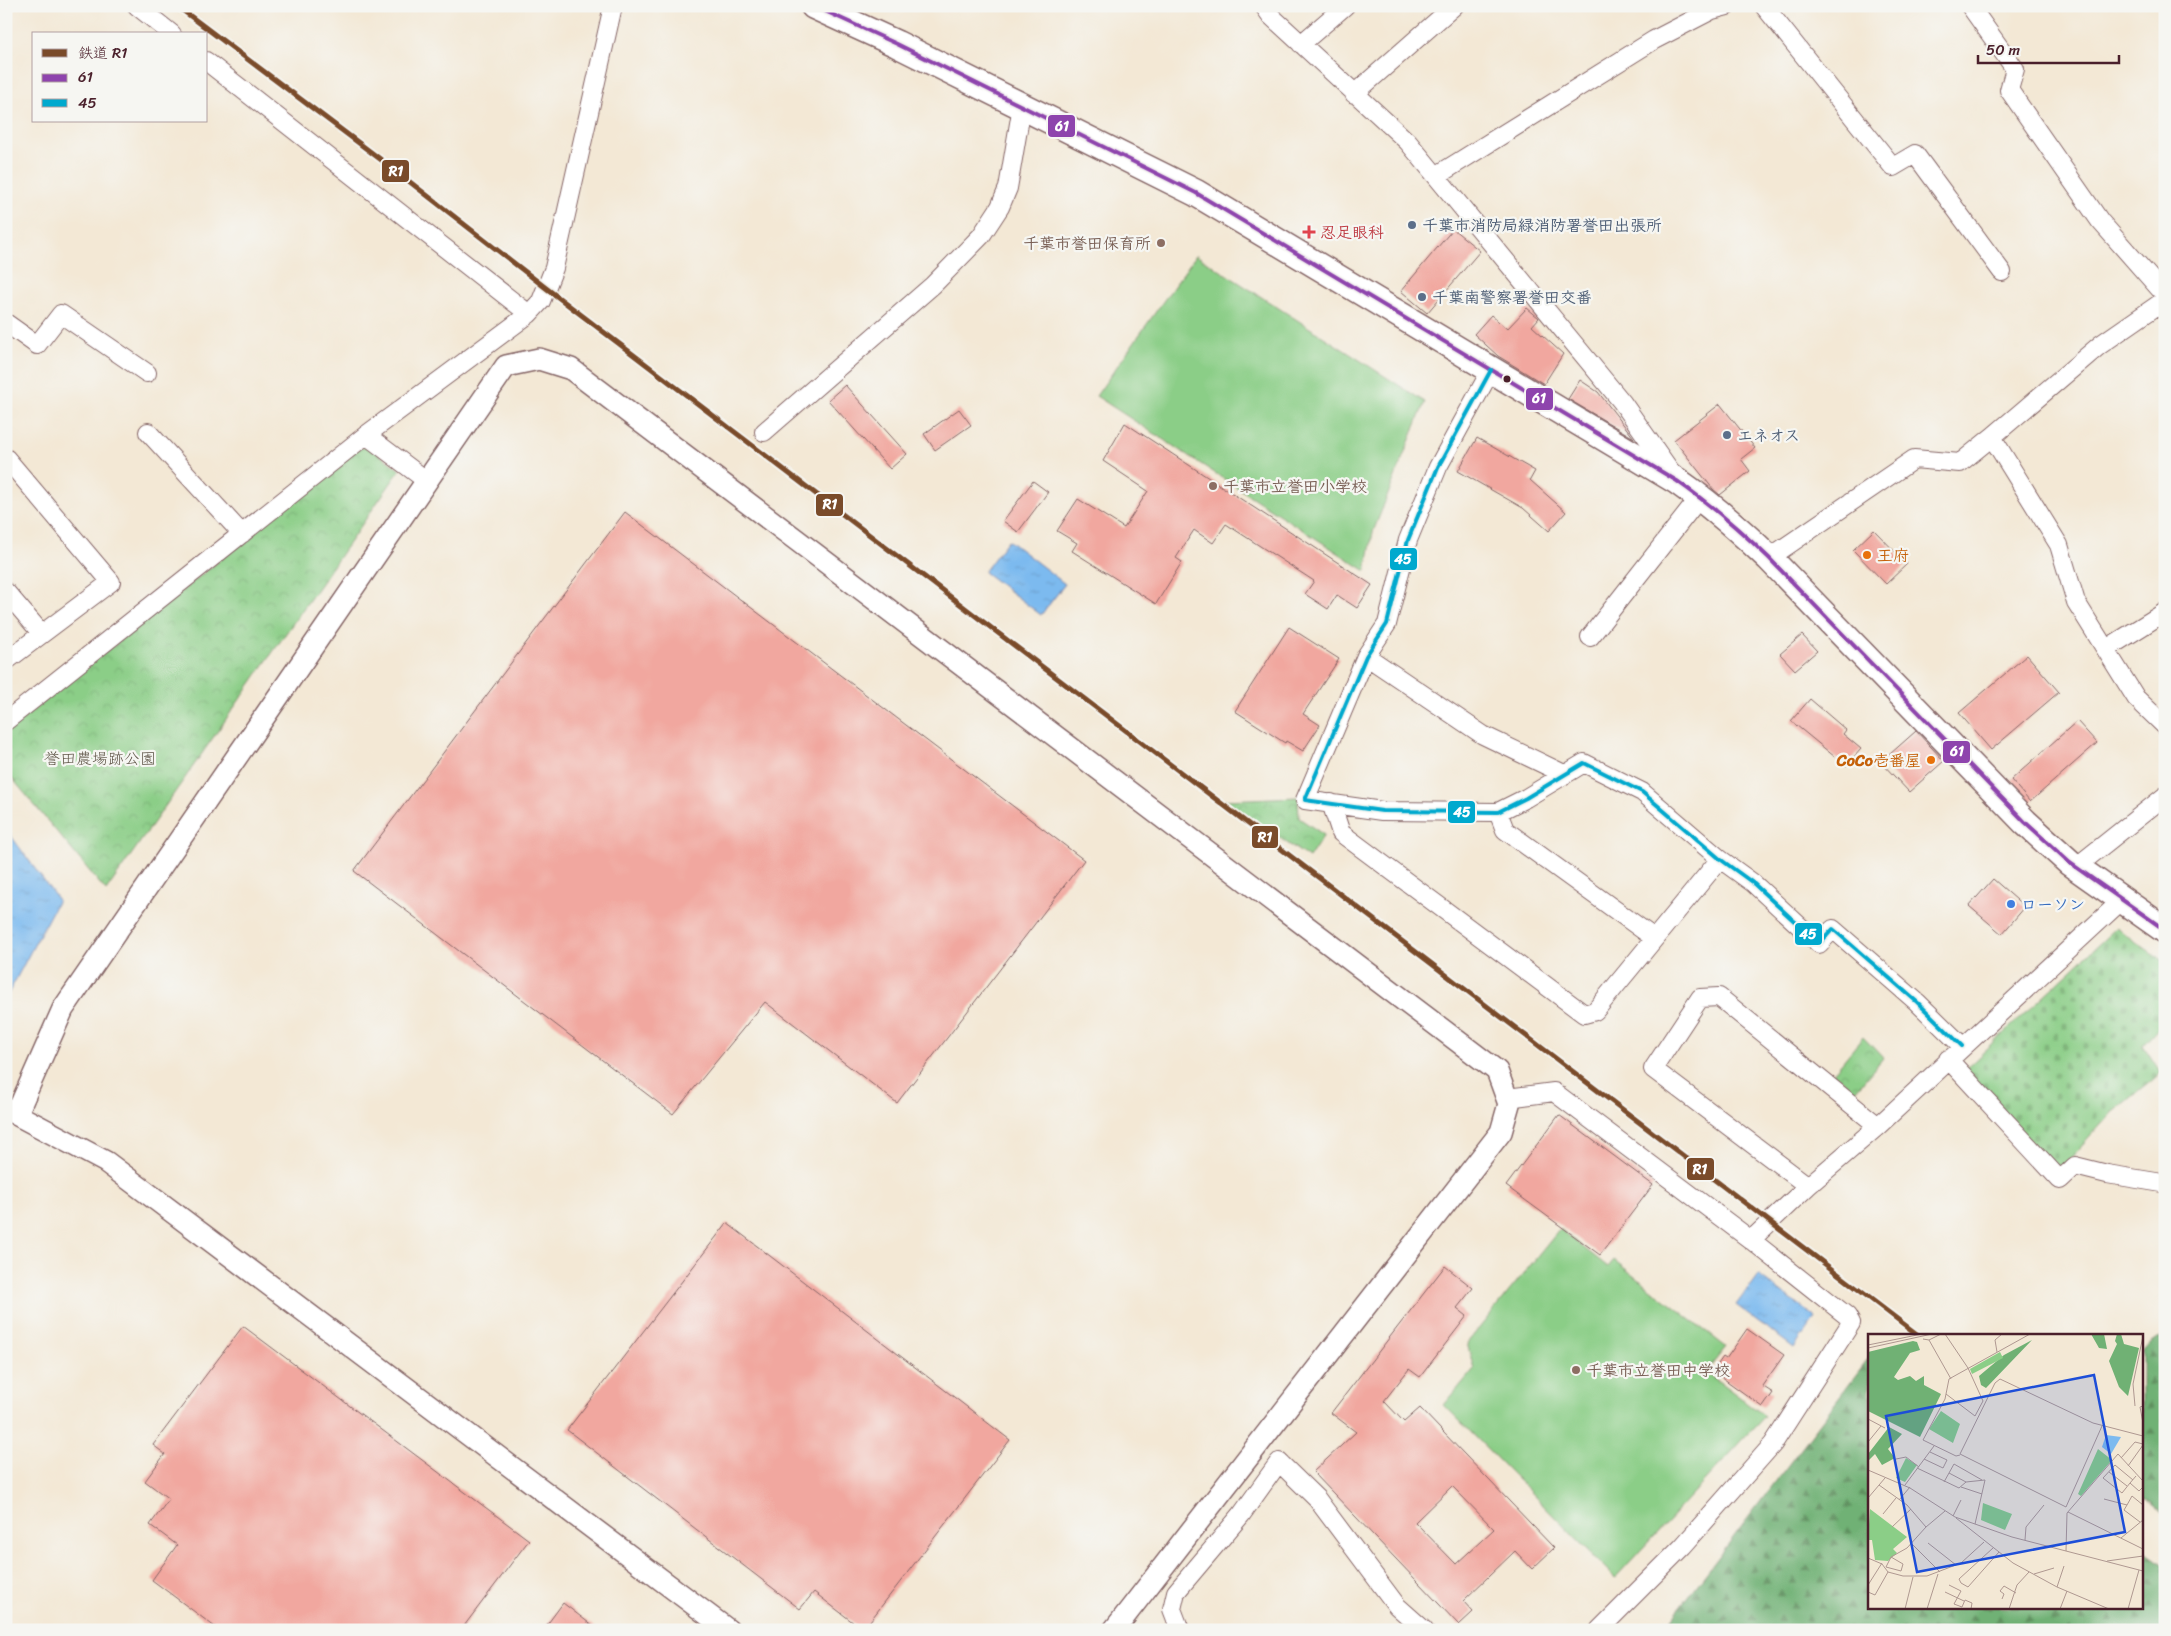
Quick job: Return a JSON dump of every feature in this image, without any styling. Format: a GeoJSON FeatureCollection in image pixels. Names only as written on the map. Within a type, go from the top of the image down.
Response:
{"type":"FeatureCollection","features":[{"type":"Feature","properties":{"kind":"main road"},"geometry":{"type":"LineString","coordinates":[[814,6],[898,44],[1196,194],[1677,481],[1738,527],[2026,822],[2076,867],[2121,901],[2165,930]]}},
{"type":"Feature","properties":{"kind":"street"},"geometry":{"type":"LineString","coordinates":[[137,6],[170,32]]}},
{"type":"Feature","properties":{"kind":"street"},"geometry":{"type":"LineString","coordinates":[[6,721],[366,435],[529,314],[541,301],[554,268],[613,6]]}},
{"type":"Feature","properties":{"kind":"street"},"geometry":{"type":"LineString","coordinates":[[1264,6],[1271,16],[1408,142],[1622,402],[1677,481]]}},
{"type":"Feature","properties":{"kind":"street"},"geometry":{"type":"LineString","coordinates":[[1301,44],[1345,6]]}},
{"type":"Feature","properties":{"kind":"street"},"geometry":{"type":"LineString","coordinates":[[1354,94],[1454,6]]}},
{"type":"Feature","properties":{"kind":"street"},"geometry":{"type":"LineString","coordinates":[[1436,176],[1654,40],[1712,10],[1728,6]]}},
{"type":"Feature","properties":{"kind":"street"},"geometry":{"type":"LineString","coordinates":[[1764,6],[1894,166],[1915,154],[2002,272]]}},
{"type":"Feature","properties":{"kind":"street"},"geometry":{"type":"LineString","coordinates":[[1970,6],[2015,69],[2009,90],[2100,221],[2165,295]]}},
{"type":"Feature","properties":{"kind":"street"},"geometry":{"type":"LineString","coordinates":[[208,63],[529,314]]}},
{"type":"Feature","properties":{"kind":"street"},"geometry":{"type":"LineString","coordinates":[[764,432],[933,285],[981,236],[1000,207],[1008,188],[1022,106]]}},
{"type":"Feature","properties":{"kind":"street"},"geometry":{"type":"LineString","coordinates":[[1769,558],[1914,459],[1960,463],[2100,345],[2165,300]]}},
{"type":"Feature","properties":{"kind":"street"},"geometry":{"type":"LineString","coordinates":[[6,323],[37,345],[61,314],[146,373]]}},
{"type":"Feature","properties":{"kind":"street"},"geometry":{"type":"LineString","coordinates":[[728,1630],[106,1162],[12,1111],[64,1009],[506,366],[540,359],[571,369],[1497,1071],[1509,1104],[1501,1132],[1114,1630]]}},
{"type":"Feature","properties":{"kind":"street"},"geometry":{"type":"LineString","coordinates":[[1491,370],[1438,466],[1408,540],[1387,624],[1366,656],[1305,800],[1382,811],[1498,812],[1526,798],[1584,763],[1642,792],[1720,859],[1753,883],[1819,944],[1833,929],[1917,1002],[1962,1046]]}},
{"type":"Feature","properties":{"kind":"street"},"geometry":{"type":"LineString","coordinates":[[148,432],[242,534]]}},
{"type":"Feature","properties":{"kind":"street"},"geometry":{"type":"LineString","coordinates":[[366,435],[427,480]]}},
{"type":"Feature","properties":{"kind":"street"},"geometry":{"type":"LineString","coordinates":[[1992,437],[2059,546],[2076,602],[2136,698],[2165,726]]}},
{"type":"Feature","properties":{"kind":"street"},"geometry":{"type":"LineString","coordinates":[[6,458],[111,582],[6,661]]}},
{"type":"Feature","properties":{"kind":"street"},"geometry":{"type":"LineString","coordinates":[[1590,637],[1700,497]]}},
{"type":"Feature","properties":{"kind":"street"},"geometry":{"type":"LineString","coordinates":[[6,592],[42,634]]}},
{"type":"Feature","properties":{"kind":"street"},"geometry":{"type":"LineString","coordinates":[[2106,650],[2165,612]]}},
{"type":"Feature","properties":{"kind":"street"},"geometry":{"type":"LineString","coordinates":[[1366,656],[1483,735],[1564,774]]}},
{"type":"Feature","properties":{"kind":"street"},"geometry":{"type":"LineString","coordinates":[[2076,867],[2165,796]]}},
{"type":"Feature","properties":{"kind":"street"},"geometry":{"type":"LineString","coordinates":[[1331,804],[1341,833],[1584,1014],[1595,1011],[1720,859]]}},
{"type":"Feature","properties":{"kind":"street"},"geometry":{"type":"LineString","coordinates":[[1498,812],[1505,830],[1654,938]]}},
{"type":"Feature","properties":{"kind":"street"},"geometry":{"type":"LineString","coordinates":[[1751,1240],[1808,1186],[1878,1126],[1962,1046],[2121,901]]}},
{"type":"Feature","properties":{"kind":"street"},"geometry":{"type":"LineString","coordinates":[[1808,1186],[1653,1069],[1700,998],[1719,997],[1878,1126]]}},
{"type":"Feature","properties":{"kind":"street"},"geometry":{"type":"LineString","coordinates":[[1948,1060],[2060,1180],[2075,1166],[2107,1174],[2162,1183]]}},
{"type":"Feature","properties":{"kind":"street"},"geometry":{"type":"LineString","coordinates":[[1507,1098],[1554,1092],[1751,1240],[1847,1316],[1851,1323],[1773,1444],[1683,1546],[1599,1630]]}},
{"type":"Feature","properties":{"kind":"street"},"geometry":{"type":"LineString","coordinates":[[1180,1630],[1172,1609],[1176,1592],[1241,1515],[1279,1462],[1317,1500],[1397,1606],[1424,1630]]}},
{"type":"Feature","properties":{"kind":"green space"},"geometry":{"type":"Polygon","coordinates":[[[1196,255],[1425,402],[1373,532],[1366,571],[1096,396],[1196,255]]]}},
{"type":"Feature","properties":{"kind":"green space","name":"誉田農場跡公園"},"geometry":{"type":"Polygon","coordinates":[[[369,447],[400,470],[106,891],[6,771],[6,732],[359,448],[369,447]]]}},
{"type":"Feature","properties":{"kind":"green space"},"geometry":{"type":"Polygon","coordinates":[[[1298,797],[1299,818],[1324,835],[1309,858],[1224,800],[1298,797]]]}},
{"type":"Feature","properties":{"kind":"green space"},"geometry":{"type":"Polygon","coordinates":[[[2116,928],[2165,962],[2165,1021],[2143,1045],[2161,1073],[2109,1116],[2059,1171],[1958,1076],[2116,928]]]}},
{"type":"Feature","properties":{"kind":"green space"},"geometry":{"type":"Polygon","coordinates":[[[1863,1037],[1883,1058],[1855,1091],[1833,1073],[1863,1037]]]}},
{"type":"Feature","properties":{"kind":"green space"},"geometry":{"type":"Polygon","coordinates":[[[1560,1229],[1608,1267],[1614,1260],[1726,1347],[1706,1372],[1765,1416],[1615,1578],[1444,1405],[1474,1369],[1467,1343],[1560,1229]]]}},
{"type":"Feature","properties":{"kind":"green space"},"geometry":{"type":"Polygon","coordinates":[[[2165,1335],[2165,1514],[2144,1498],[2144,1350],[2165,1335]]]}},
{"type":"Feature","properties":{"kind":"green space"},"geometry":{"type":"Polygon","coordinates":[[[1868,1360],[1868,1608],[2144,1608],[2144,1550],[2165,1566],[2165,1630],[1663,1630],[1868,1360]]]}},
{"type":"Feature","properties":{"kind":"water"},"geometry":{"type":"Polygon","coordinates":[[[1008,540],[1065,584],[1041,615],[984,572],[1008,540]]]}},
{"type":"Feature","properties":{"kind":"water"},"geometry":{"type":"Polygon","coordinates":[[[6,829],[58,900],[6,998],[6,829]]]}},
{"type":"Feature","properties":{"kind":"water"},"geometry":{"type":"Polygon","coordinates":[[[1758,1275],[1816,1318],[1794,1348],[1736,1305],[1758,1275]]]}},
{"type":"Feature","properties":{"kind":"building"},"geometry":{"type":"Polygon","coordinates":[[[1453,229],[1480,251],[1427,313],[1401,291],[1453,229]]]}},
{"type":"Feature","properties":{"kind":"building"},"geometry":{"type":"Polygon","coordinates":[[[1527,308],[1539,318],[1532,326],[1563,354],[1544,384],[1498,356],[1474,334],[1491,315],[1507,329],[1527,308]]]}},
{"type":"Feature","properties":{"kind":"building"},"geometry":{"type":"Polygon","coordinates":[[[1580,380],[1598,392],[1634,438],[1568,399],[1580,380]]]}},
{"type":"Feature","properties":{"kind":"building"},"geometry":{"type":"Polygon","coordinates":[[[845,385],[907,454],[890,469],[828,400],[845,385]]]}},
{"type":"Feature","properties":{"kind":"building"},"geometry":{"type":"Polygon","coordinates":[[[1720,404],[1755,448],[1741,459],[1750,471],[1720,495],[1713,489],[1674,440],[1720,404]]]}},
{"type":"Feature","properties":{"kind":"building"},"geometry":{"type":"Polygon","coordinates":[[[959,409],[971,425],[935,450],[924,434],[959,409]]]}},
{"type":"Feature","properties":{"kind":"building"},"geometry":{"type":"Polygon","coordinates":[[[1125,423],[1372,585],[1357,608],[1337,595],[1328,609],[1305,594],[1314,581],[1226,524],[1213,543],[1194,530],[1176,558],[1182,562],[1156,604],[1072,551],[1077,543],[1057,531],[1078,499],[1124,528],[1148,491],[1103,461],[1125,423]]]}},
{"type":"Feature","properties":{"kind":"building"},"geometry":{"type":"Polygon","coordinates":[[[1477,438],[1535,471],[1530,480],[1566,512],[1549,531],[1523,508],[1458,471],[1477,438]]]}},
{"type":"Feature","properties":{"kind":"building"},"geometry":{"type":"Polygon","coordinates":[[[1033,481],[1048,492],[1018,532],[1003,521],[1033,481]]]}},
{"type":"Feature","properties":{"kind":"building"},"geometry":{"type":"Polygon","coordinates":[[[625,512],[1084,860],[897,1103],[765,1002],[673,1114],[354,871],[625,512]]]}},
{"type":"Feature","properties":{"kind":"building"},"geometry":{"type":"Polygon","coordinates":[[[1874,530],[1907,564],[1886,584],[1853,550],[1874,530]]]}},
{"type":"Feature","properties":{"kind":"building"},"geometry":{"type":"Polygon","coordinates":[[[1289,627],[1339,659],[1303,714],[1320,725],[1303,751],[1286,741],[1285,743],[1235,711],[1289,627]]]}},
{"type":"Feature","properties":{"kind":"building"},"geometry":{"type":"Polygon","coordinates":[[[1802,635],[1817,651],[1795,670],[1780,654],[1802,635]]]}},
{"type":"Feature","properties":{"kind":"building"},"geometry":{"type":"Polygon","coordinates":[[[2027,655],[2059,692],[1991,750],[1959,713],[2027,655]]]}},
{"type":"Feature","properties":{"kind":"building"},"geometry":{"type":"Polygon","coordinates":[[[1810,699],[1846,730],[1843,734],[1861,749],[1846,766],[1791,721],[1810,699]]]}},
{"type":"Feature","properties":{"kind":"building"},"geometry":{"type":"Polygon","coordinates":[[[2077,721],[2097,743],[2030,802],[2011,780],[2077,721]]]}},
{"type":"Feature","properties":{"kind":"building"},"geometry":{"type":"Polygon","coordinates":[[[1916,731],[1944,761],[1909,792],[1881,762],[1916,731]]]}},
{"type":"Feature","properties":{"kind":"building"},"geometry":{"type":"Polygon","coordinates":[[[1993,879],[2025,907],[2002,934],[1969,906],[1993,879]]]}},
{"type":"Feature","properties":{"kind":"building"},"geometry":{"type":"Polygon","coordinates":[[[1559,1115],[1653,1185],[1600,1255],[1506,1186],[1559,1115]]]}},
{"type":"Feature","properties":{"kind":"building"},"geometry":{"type":"Polygon","coordinates":[[[727,1223],[1010,1440],[863,1630],[814,1592],[800,1609],[567,1430],[727,1223]]]}},
{"type":"Feature","properties":{"kind":"building"},"geometry":{"type":"Polygon","coordinates":[[[1445,1266],[1473,1288],[1457,1308],[1467,1316],[1420,1377],[1409,1369],[1384,1401],[1404,1422],[1420,1408],[1554,1548],[1532,1569],[1515,1551],[1463,1601],[1473,1612],[1459,1625],[1313,1472],[1356,1432],[1331,1413],[1445,1266]],[[1452,1486],[1415,1522],[1456,1564],[1494,1529],[1452,1486]]]}},
{"type":"Feature","properties":{"kind":"building"},"geometry":{"type":"Polygon","coordinates":[[[243,1326],[529,1540],[461,1630],[219,1630],[152,1580],[177,1545],[150,1525],[169,1499],[145,1481],[165,1454],[153,1445],[243,1326]]]}},
{"type":"Feature","properties":{"kind":"building"},"geometry":{"type":"Polygon","coordinates":[[[1747,1329],[1784,1355],[1762,1386],[1773,1393],[1763,1407],[1713,1371],[1723,1357],[1726,1359],[1747,1329]]]}},
{"type":"Feature","properties":{"kind":"building"},"geometry":{"type":"Polygon","coordinates":[[[563,1603],[598,1630],[543,1630],[563,1603]]]}},
{"type":"Feature","properties":{"kind":"rail line","name":"R1"},"geometry":{"type":"LineString","coordinates":[[177,6],[392,168],[546,288],[1917,1334]]}},
{"type":"Feature","properties":{"kind":"transit line","name":"61"},"geometry":{"type":"LineString","coordinates":[[814,6],[897,44],[1196,193],[1677,481],[1725,518],[1769,558],[2025,822],[2070,863],[2165,930]]}},
{"type":"Feature","properties":{"kind":"transit line","name":"45"},"geometry":{"type":"LineString","coordinates":[[1491,370],[1438,467],[1408,540],[1387,624],[1366,656],[1305,800],[1382,811],[1498,812],[1526,798],[1584,763],[1642,792],[1720,859],[1753,883],[1819,944],[1833,929],[1917,1002],[1962,1046]]}},
{"type":"Feature","properties":{"kind":"place","name":"千葉市消防局緑消防署誉田出張所"},"geometry":{"type":"Point","coordinates":[1412,225]}},
{"type":"Feature","properties":{"kind":"place","name":"忍足眼科"},"geometry":{"type":"Point","coordinates":[1309,232]}},
{"type":"Feature","properties":{"kind":"place","name":"千葉市誉田保育所"},"geometry":{"type":"Point","coordinates":[1161,243]}},
{"type":"Feature","properties":{"kind":"place","name":"千葉南警察署誉田交番"},"geometry":{"type":"Point","coordinates":[1422,297]}},
{"type":"Feature","properties":{"kind":"place","name":"エネオス"},"geometry":{"type":"Point","coordinates":[1727,435]}},
{"type":"Feature","properties":{"kind":"place","name":"千葉市立誉田小学校"},"geometry":{"type":"Point","coordinates":[1213,486]}},
{"type":"Feature","properties":{"kind":"place","name":"王府"},"geometry":{"type":"Point","coordinates":[1867,555]}},
{"type":"Feature","properties":{"kind":"place","name":"CoCo壱番屋"},"geometry":{"type":"Point","coordinates":[1931,760]}},
{"type":"Feature","properties":{"kind":"place","name":"ローソン"},"geometry":{"type":"Point","coordinates":[2011,904]}},
{"type":"Feature","properties":{"kind":"place","name":"千葉市立誉田中学校"},"geometry":{"type":"Point","coordinates":[1576,1370]}}]}
